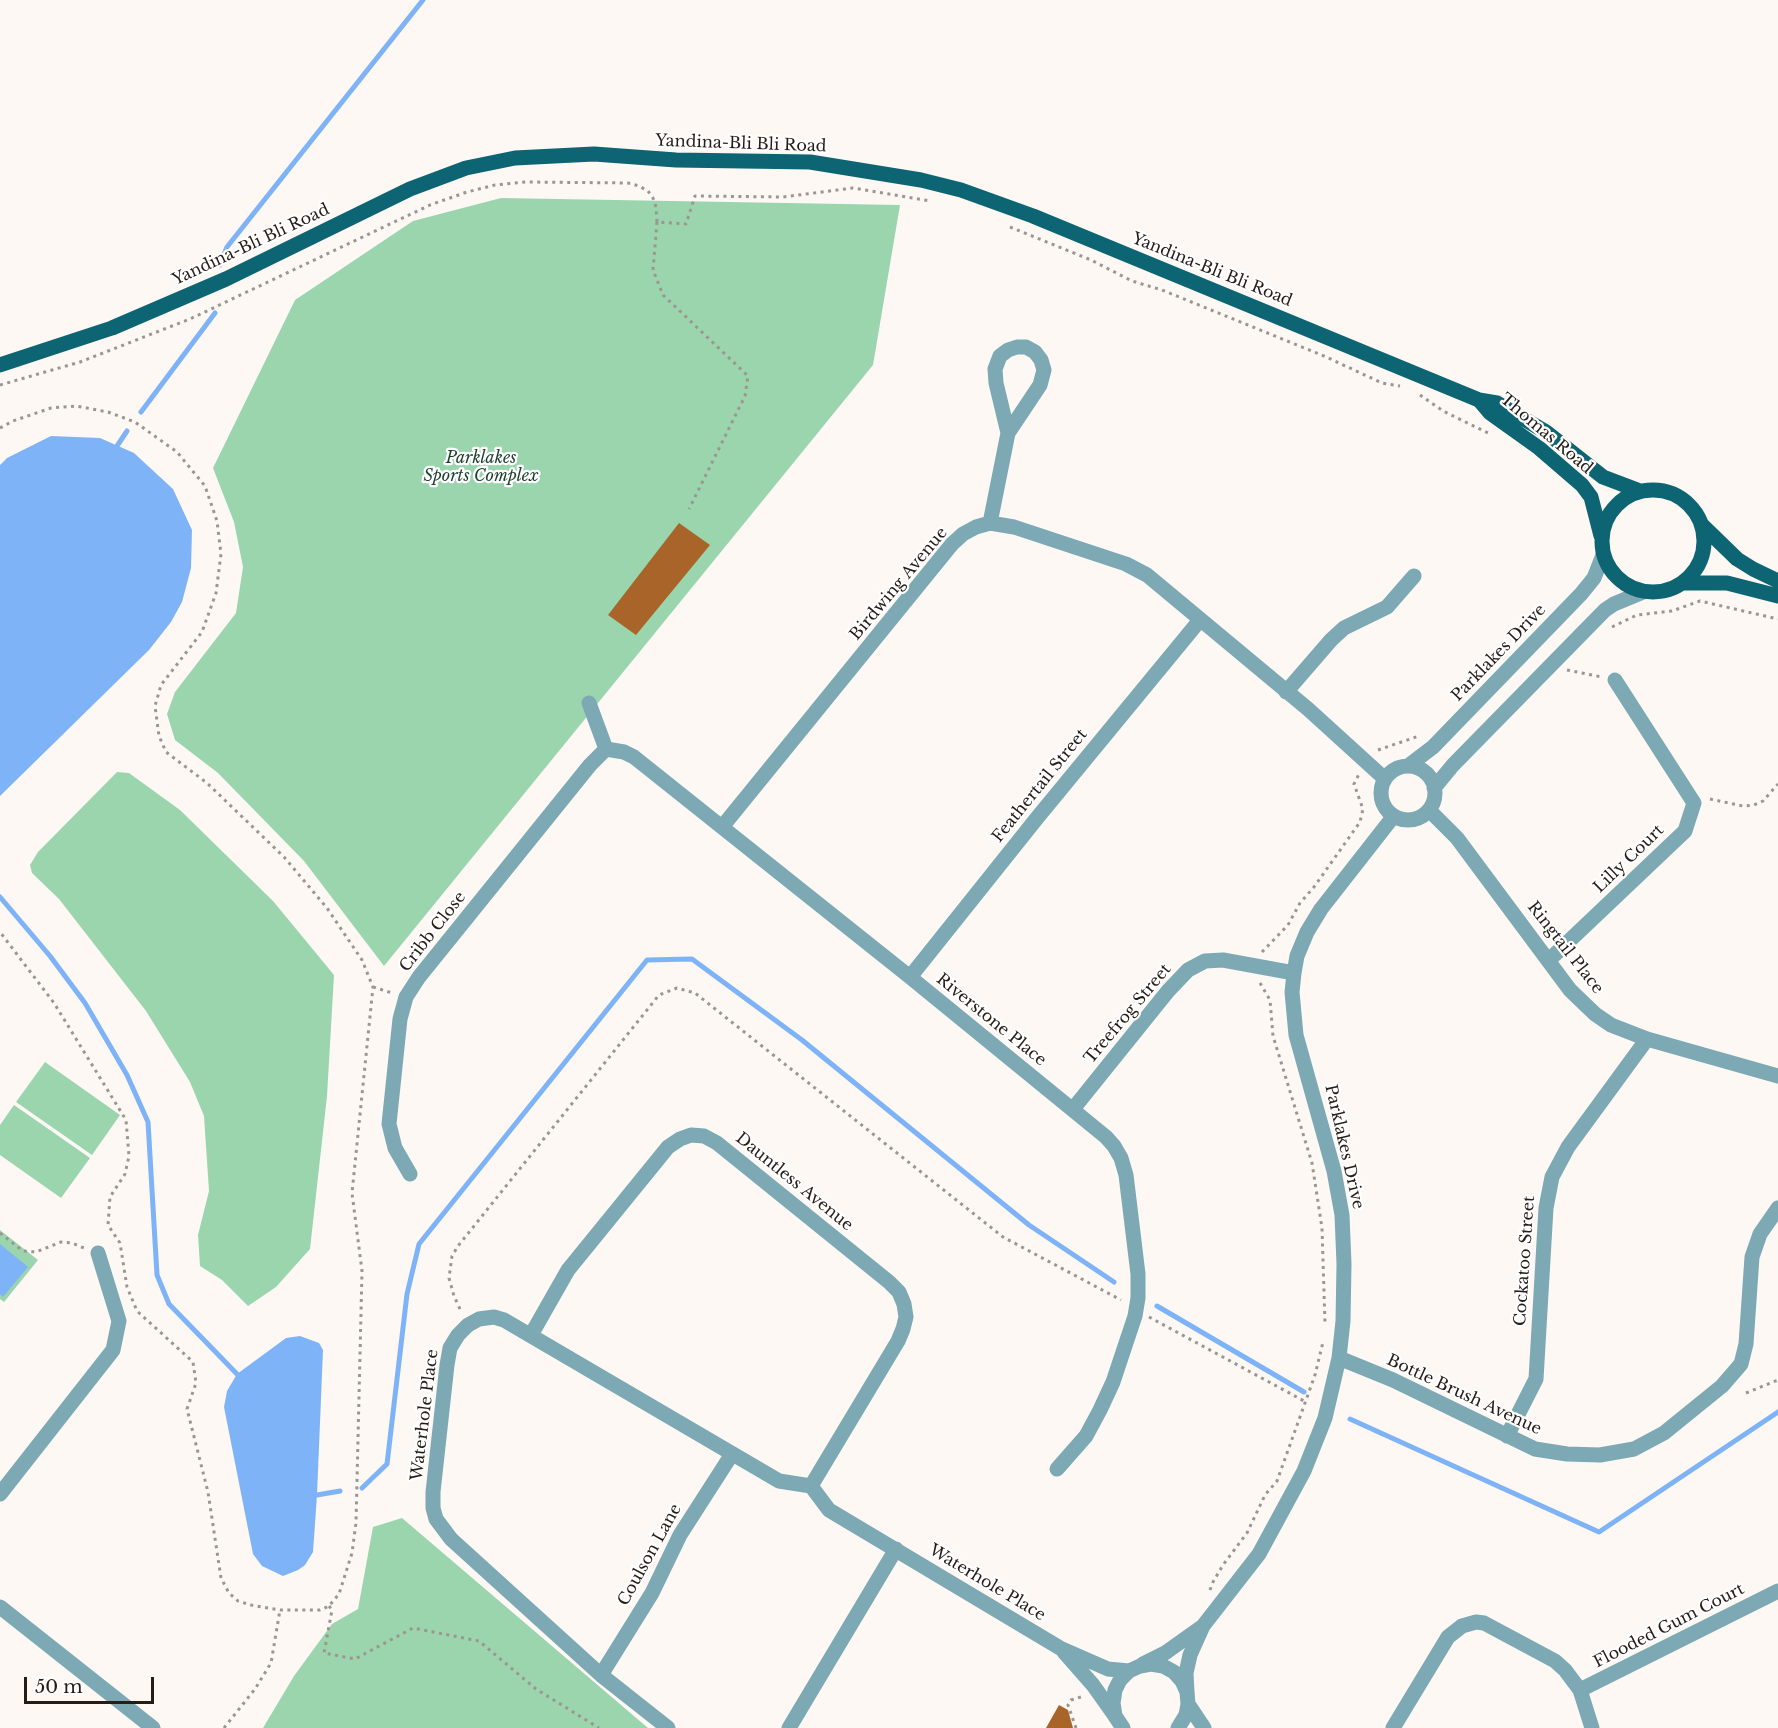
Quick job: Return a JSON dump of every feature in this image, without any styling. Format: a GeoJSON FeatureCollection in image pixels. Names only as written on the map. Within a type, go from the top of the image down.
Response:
{"type":"FeatureCollection","features":[{"type":"Feature","properties":{"kind":"main road","name":"Yandina-Bli Bli Road"},"geometry":{"type":"LineString","coordinates":[[0,365],[133,319],[226,279],[410,189],[466,168],[515,158],[594,154],[676,160],[810,162],[921,180],[961,190],[1033,216],[1479,400]]}},
{"type":"Feature","properties":{"kind":"main road","name":"Thomas Road"},"geometry":{"type":"LineString","coordinates":[[1479,400],[1497,403],[1513,411],[1546,432],[1603,477],[1640,491]]}},
{"type":"Feature","properties":{"kind":"main road","name":"Thomas Road"},"geometry":{"type":"LineString","coordinates":[[1479,400],[1491,413],[1523,436],[1582,485],[1591,497],[1602,538]]}},
{"type":"Feature","properties":{"kind":"main road"},"geometry":{"type":"LineString","coordinates":[[1659,490],[1678,495],[1697,513],[1702,525],[1705,537],[1700,563],[1684,583],[1671,590],[1657,593],[1643,592],[1629,587],[1609,568],[1604,555],[1602,538],[1605,522],[1613,508],[1640,491],[1659,490]]}},
{"type":"Feature","properties":{"kind":"main road"},"geometry":{"type":"LineString","coordinates":[[1702,525],[1737,559],[1778,581]]}},
{"type":"Feature","properties":{"kind":"main road"},"geometry":{"type":"LineString","coordinates":[[1684,583],[1727,583],[1778,596]]}},
{"type":"Feature","properties":{"kind":"street"},"geometry":{"type":"LineString","coordinates":[[1008,433],[996,383],[995,369],[1000,356],[1008,350],[1026,347],[1035,352],[1044,370],[1040,385],[1008,433],[990,523],[1014,527],[1137,569],[1308,709],[1385,779]]}},
{"type":"Feature","properties":{"kind":"street","name":"Birdwing Avenue"},"geometry":{"type":"LineString","coordinates":[[722,827],[952,544],[963,534],[990,523]]}},
{"type":"Feature","properties":{"kind":"street","name":"Parklakes Drive"},"geometry":{"type":"LineString","coordinates":[[1408,766],[1433,747],[1581,594],[1594,578],[1604,555]]}},
{"type":"Feature","properties":{"kind":"street"},"geometry":{"type":"LineString","coordinates":[[1287,692],[1344,628],[1387,607],[1414,576]]}},
{"type":"Feature","properties":{"kind":"street"},"geometry":{"type":"LineString","coordinates":[[1434,788],[1453,765],[1605,610],[1643,592]]}},
{"type":"Feature","properties":{"kind":"street","name":"Feathertail Street"},"geometry":{"type":"LineString","coordinates":[[910,977],[1030,826],[1200,620]]}},
{"type":"Feature","properties":{"kind":"street"},"geometry":{"type":"LineString","coordinates":[[1615,680],[1694,803]]}},
{"type":"Feature","properties":{"kind":"street"},"geometry":{"type":"LineString","coordinates":[[589,702],[606,749]]}},
{"type":"Feature","properties":{"kind":"street","name":"Riverstone Place"},"geometry":{"type":"LineString","coordinates":[[606,749],[624,752],[633,757],[722,827],[1106,1137],[1121,1158],[1126,1175],[1138,1274],[1138,1298],[1132,1326],[1109,1391],[1086,1436],[1057,1469]]}},
{"type":"Feature","properties":{"kind":"street","name":"Cribb Close"},"geometry":{"type":"LineString","coordinates":[[410,1174],[395,1148],[389,1124],[400,1019],[406,997],[419,977],[590,765],[606,749]]}},
{"type":"Feature","properties":{"kind":"street"},"geometry":{"type":"LineString","coordinates":[[1408,766],[1428,774],[1434,788],[1433,803],[1429,810],[1414,819],[1393,817],[1382,801],[1381,793],[1385,779],[1395,769],[1408,766]]}},
{"type":"Feature","properties":{"kind":"street","name":"Lilly Court"},"geometry":{"type":"LineString","coordinates":[[1549,960],[1685,831],[1694,803]]}},
{"type":"Feature","properties":{"kind":"street","name":"Ringtail Place"},"geometry":{"type":"LineString","coordinates":[[1429,810],[1472,855],[1570,990],[1589,1009],[1611,1024],[1647,1039],[1778,1076]]}},
{"type":"Feature","properties":{"kind":"street","name":"Parklakes Drive"},"geometry":{"type":"LineString","coordinates":[[1178,1728],[1186,1715],[1188,1698],[1186,1673],[1190,1655],[1203,1626],[1259,1554],[1304,1472],[1325,1418],[1339,1358],[1344,1298],[1342,1215],[1334,1171],[1296,1035],[1292,992],[1294,973],[1297,956],[1307,932],[1321,909],[1393,817]]}},
{"type":"Feature","properties":{"kind":"street","name":"Treefrog Street"},"geometry":{"type":"LineString","coordinates":[[1072,1109],[1168,991],[1188,970],[1205,961],[1223,960],[1294,973]]}},
{"type":"Feature","properties":{"kind":"street","name":"Cockatoo Street"},"geometry":{"type":"LineString","coordinates":[[1507,1436],[1536,1379],[1546,1208],[1552,1177],[1568,1147],[1647,1039]]}},
{"type":"Feature","properties":{"kind":"street","name":"Dauntless Avenue"},"geometry":{"type":"LineString","coordinates":[[531,1335],[568,1270],[668,1147],[680,1138],[691,1135],[704,1136],[717,1143],[889,1282],[899,1292],[904,1304],[906,1317],[898,1341],[811,1486]]}},
{"type":"Feature","properties":{"kind":"street","name":"Bottle Brush Avenue"},"geometry":{"type":"LineString","coordinates":[[1339,1358],[1393,1380],[1534,1449],[1600,1455],[1620,1453],[1650,1442],[1734,1374],[1745,1354],[1752,1257],[1760,1234],[1778,1208]]}},
{"type":"Feature","properties":{"kind":"street"},"geometry":{"type":"LineString","coordinates":[[0,1494],[113,1350],[119,1321],[98,1253]]}},
{"type":"Feature","properties":{"kind":"street","name":"Waterhole Place"},"geometry":{"type":"LineString","coordinates":[[668,1728],[601,1675],[441,1528],[433,1508],[450,1348],[458,1335],[468,1325],[479,1319],[494,1317],[531,1335],[779,1481],[811,1486],[829,1510],[1060,1648],[1108,1669],[1134,1669],[1152,1664],[1163,1666],[1174,1672],[1182,1681],[1204,1728]]}},
{"type":"Feature","properties":{"kind":"street","name":"Coulson Lane"},"geometry":{"type":"LineString","coordinates":[[601,1675],[652,1593],[684,1528],[732,1454]]}},
{"type":"Feature","properties":{"kind":"street"},"geometry":{"type":"LineString","coordinates":[[789,1728],[896,1549]]}},
{"type":"Feature","properties":{"kind":"street","name":"Flooded Gum Court"},"geometry":{"type":"LineString","coordinates":[[1580,1690],[1777,1596]]}},
{"type":"Feature","properties":{"kind":"street"},"geometry":{"type":"LineString","coordinates":[[0,1607],[153,1728]]}},
{"type":"Feature","properties":{"kind":"street"},"geometry":{"type":"LineString","coordinates":[[1393,1728],[1448,1637],[1462,1626],[1476,1622],[1484,1623],[1555,1661],[1574,1680],[1580,1690],[1593,1728]]}},
{"type":"Feature","properties":{"kind":"street","name":"Parklakes Drive"},"geometry":{"type":"LineString","coordinates":[[1134,1669],[1165,1653],[1203,1626]]}},
{"type":"Feature","properties":{"kind":"street","name":"Waterhole Place"},"geometry":{"type":"LineString","coordinates":[[1060,1648],[1093,1685],[1120,1725]]}},
{"type":"Feature","properties":{"kind":"street"},"geometry":{"type":"LineString","coordinates":[[1120,1725],[1113,1703],[1115,1690],[1120,1680],[1134,1669]]}},
{"type":"Feature","properties":{"kind":"path"},"geometry":{"type":"LineString","coordinates":[[0,385],[80,362],[190,319],[398,219],[466,192],[526,182],[628,183],[648,191],[656,207],[653,270],[663,295],[748,376],[745,396],[689,509]]}},
{"type":"Feature","properties":{"kind":"path"},"geometry":{"type":"LineString","coordinates":[[657,222],[686,224],[695,196],[783,197],[853,188],[935,202]]}},
{"type":"Feature","properties":{"kind":"path"},"geometry":{"type":"LineString","coordinates":[[1000,222],[1091,260],[1132,281],[1162,290],[1324,356],[1382,383],[1407,389]]}},
{"type":"Feature","properties":{"kind":"path"},"geometry":{"type":"LineString","coordinates":[[1416,392],[1443,411],[1500,439]]}},
{"type":"Feature","properties":{"kind":"path"},"geometry":{"type":"LineString","coordinates":[[0,428],[13,420],[51,408],[75,406],[108,412],[135,422],[177,452],[205,486],[217,521],[221,554],[216,593],[202,632],[161,684],[155,706],[159,736],[166,752],[207,783],[284,857],[327,908],[362,960],[373,987],[352,1193],[362,1271],[356,1523],[352,1553],[339,1594],[329,1606],[320,1610],[280,1611],[238,1600],[229,1593],[221,1578],[208,1492],[187,1409],[196,1383],[193,1362],[137,1311],[127,1287],[120,1243],[108,1225],[110,1197],[125,1174],[129,1156],[126,1120],[54,1003],[0,932]]}},
{"type":"Feature","properties":{"kind":"path"},"geometry":{"type":"LineString","coordinates":[[1608,630],[1637,615],[1672,610],[1700,601],[1778,619]]}},
{"type":"Feature","properties":{"kind":"path"},"geometry":{"type":"LineString","coordinates":[[1564,670],[1615,680]]}},
{"type":"Feature","properties":{"kind":"path"},"geometry":{"type":"LineString","coordinates":[[1694,803],[1710,799],[1754,806],[1763,801],[1778,784]]}},
{"type":"Feature","properties":{"kind":"path"},"geometry":{"type":"LineString","coordinates":[[460,1309],[449,1278],[452,1256],[458,1246],[659,995],[677,988],[695,993],[1003,1238],[1130,1305]]}},
{"type":"Feature","properties":{"kind":"path"},"geometry":{"type":"LineString","coordinates":[[0,1233],[23,1251],[36,1252],[61,1242],[72,1243],[98,1253]]}},
{"type":"Feature","properties":{"kind":"path"},"geometry":{"type":"LineString","coordinates":[[1143,1313],[1306,1402]]}},
{"type":"Feature","properties":{"kind":"path"},"geometry":{"type":"LineString","coordinates":[[1746,1393],[1778,1380]]}},
{"type":"Feature","properties":{"kind":"path"},"geometry":{"type":"LineString","coordinates":[[329,1606],[332,1610],[324,1653],[355,1659],[413,1628],[479,1641],[536,1689],[599,1728]]}},
{"type":"Feature","properties":{"kind":"path"},"geometry":{"type":"LineString","coordinates":[[224,1728],[255,1689],[271,1663],[280,1611]]}},
{"type":"Feature","properties":{"kind":"path"},"geometry":{"type":"LineString","coordinates":[[1076,1728],[1068,1705],[1074,1698],[1086,1696]]}},
{"type":"Feature","properties":{"kind":"green space","name":"Parklakes Sports Complex"},"geometry":{"type":"Polygon","coordinates":[[[501,198],[900,205],[873,365],[384,966],[304,861],[218,773],[175,740],[167,714],[175,692],[236,613],[243,567],[234,522],[213,468],[295,300],[413,221],[501,198]]]}},
{"type":"Feature","properties":{"kind":"green space"},"geometry":{"type":"Polygon","coordinates":[[[117,772],[129,773],[180,810],[273,901],[334,975],[327,1096],[310,1249],[276,1287],[248,1306],[222,1280],[200,1266],[198,1235],[209,1191],[204,1116],[190,1082],[146,1011],[59,899],[32,873],[30,865],[38,852],[117,772]]]}},
{"type":"Feature","properties":{"kind":"green space"},"geometry":{"type":"Polygon","coordinates":[[[45,1062],[120,1115],[92,1155],[16,1102],[45,1062]]]}},
{"type":"Feature","properties":{"kind":"green space"},"geometry":{"type":"Polygon","coordinates":[[[14,1105],[90,1158],[61,1198],[0,1155],[0,1125],[14,1105]]]}},
{"type":"Feature","properties":{"kind":"green space"},"geometry":{"type":"Polygon","coordinates":[[[0,1230],[38,1260],[4,1302],[0,1299],[0,1230]]]}},
{"type":"Feature","properties":{"kind":"green space"},"geometry":{"type":"Polygon","coordinates":[[[402,1518],[648,1728],[263,1728],[294,1676],[332,1624],[358,1609],[373,1527],[402,1518]]]}},
{"type":"Feature","properties":{"kind":"water"},"geometry":{"type":"Polygon","coordinates":[[[51,436],[100,438],[134,453],[173,489],[192,530],[191,568],[182,602],[171,622],[149,650],[0,796],[0,465],[7,458],[51,436]]]}},
{"type":"Feature","properties":{"kind":"water"},"geometry":{"type":"Polygon","coordinates":[[[0,1244],[28,1267],[3,1297],[0,1294],[0,1244]]]}},
{"type":"Feature","properties":{"kind":"water"},"geometry":{"type":"Polygon","coordinates":[[[300,1336],[319,1343],[323,1350],[313,1552],[305,1565],[283,1576],[262,1566],[253,1554],[224,1407],[227,1391],[237,1374],[286,1338],[300,1336]]]}},
{"type":"Feature","properties":{"kind":"building"},"geometry":{"type":"Polygon","coordinates":[[[679,523],[710,545],[636,635],[608,615],[679,523]]]}},
{"type":"Feature","properties":{"kind":"building"},"geometry":{"type":"Polygon","coordinates":[[[1059,1705],[1068,1710],[1073,1728],[1046,1728],[1059,1705]]]}},
{"type":"Feature","properties":{"kind":"waterway"},"geometry":{"type":"LineString","coordinates":[[220,265],[227,247],[423,0]]}},
{"type":"Feature","properties":{"kind":"waterway"},"geometry":{"type":"LineString","coordinates":[[141,412],[215,313]]}},
{"type":"Feature","properties":{"kind":"waterway"},"geometry":{"type":"LineString","coordinates":[[117,446],[127,431]]}},
{"type":"Feature","properties":{"kind":"waterway"},"geometry":{"type":"LineString","coordinates":[[0,897],[50,956],[85,1003],[127,1075],[148,1122],[157,1275],[169,1304],[237,1374]]}},
{"type":"Feature","properties":{"kind":"waterway"},"geometry":{"type":"LineString","coordinates":[[362,1488],[387,1464],[407,1294],[419,1244],[647,960],[692,959],[802,1040],[1029,1225],[1114,1282]]}},
{"type":"Feature","properties":{"kind":"waterway"},"geometry":{"type":"LineString","coordinates":[[1157,1306],[1304,1392]]}},
{"type":"Feature","properties":{"kind":"waterway"},"geometry":{"type":"LineString","coordinates":[[1350,1419],[1599,1532],[1778,1412]]}},
{"type":"Feature","properties":{"kind":"waterway"},"geometry":{"type":"LineString","coordinates":[[317,1495],[340,1491]]}}]}
